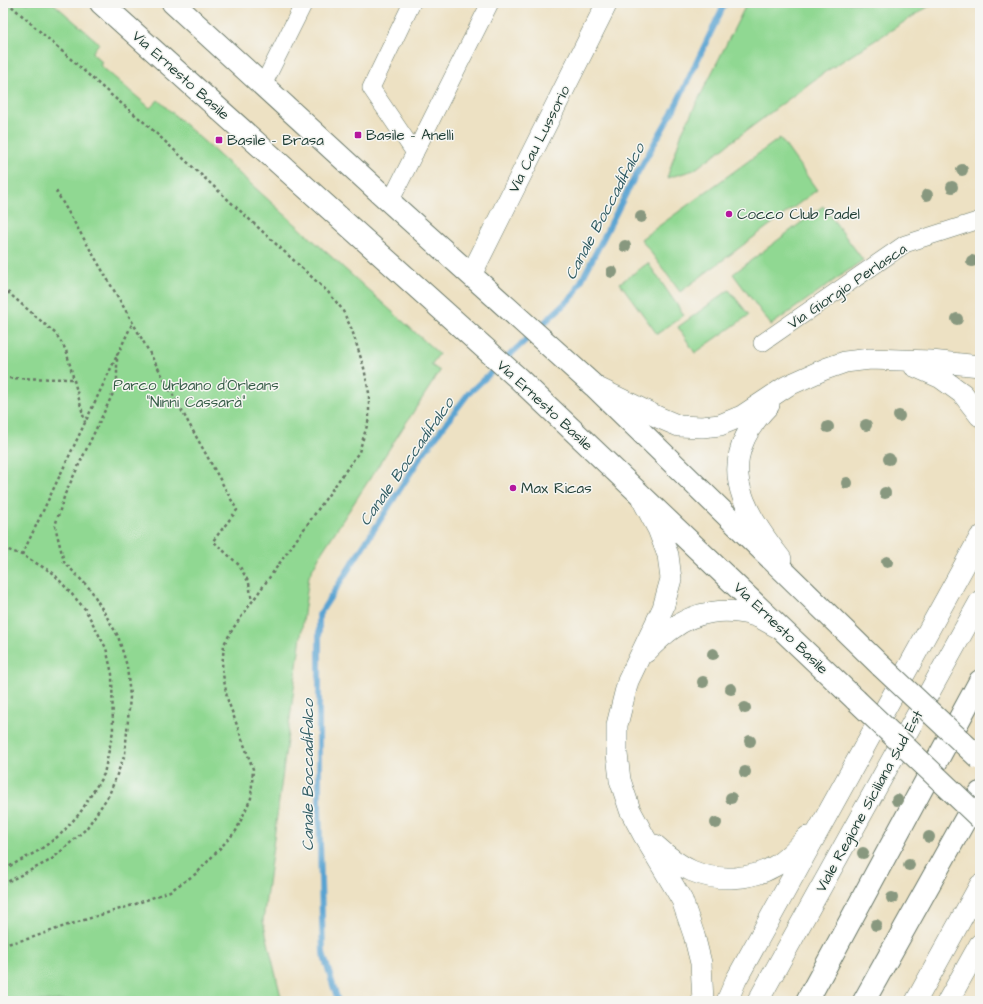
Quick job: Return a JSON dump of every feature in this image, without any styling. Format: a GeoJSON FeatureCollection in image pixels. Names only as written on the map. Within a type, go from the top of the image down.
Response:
{"type":"FeatureCollection","features":[{"type":"Feature","properties":{"kind":"main road","name":"Via Ernesto Basile"},"geometry":{"type":"LineString","coordinates":[[101,3],[519,379],[980,818]]}},
{"type":"Feature","properties":{"kind":"main road"},"geometry":{"type":"LineString","coordinates":[[173,3],[594,386],[881,666],[980,760]]}},
{"type":"Feature","properties":{"kind":"main road"},"geometry":{"type":"LineString","coordinates":[[806,1001],[980,681]]}},
{"type":"Feature","properties":{"kind":"main road"},"geometry":{"type":"LineString","coordinates":[[864,1001],[980,793]]}},
{"type":"Feature","properties":{"kind":"street"},"geometry":{"type":"LineString","coordinates":[[262,85],[304,3]]}},
{"type":"Feature","properties":{"kind":"street"},"geometry":{"type":"LineString","coordinates":[[412,3],[371,88],[415,153]]}},
{"type":"Feature","properties":{"kind":"street"},"geometry":{"type":"LineString","coordinates":[[390,202],[490,3]]}},
{"type":"Feature","properties":{"kind":"street","name":"Via Cau Lussorio"},"geometry":{"type":"LineString","coordinates":[[471,275],[607,3]]}},
{"type":"Feature","properties":{"kind":"street","name":"Via Giorgio Perlasca"},"geometry":{"type":"LineString","coordinates":[[762,343],[905,244],[980,220]]}},
{"type":"Feature","properties":{"kind":"street"},"geometry":{"type":"LineString","coordinates":[[594,386],[679,426],[702,428],[720,424],[742,416],[787,386],[845,362],[870,359],[931,361],[980,366]]}},
{"type":"Feature","properties":{"kind":"street"},"geometry":{"type":"LineString","coordinates":[[892,360],[916,367],[941,378],[963,394],[980,416]]}},
{"type":"Feature","properties":{"kind":"street"},"geometry":{"type":"LineString","coordinates":[[787,386],[757,417],[748,432],[740,448],[737,467],[738,482],[739,489],[748,512],[766,540],[809,595]]}},
{"type":"Feature","properties":{"kind":"street"},"geometry":{"type":"LineString","coordinates":[[639,493],[658,529],[668,555],[670,579],[663,608],[628,681],[621,705],[617,725],[617,754],[620,780],[630,810],[682,900],[694,935],[701,963],[703,1001]]}},
{"type":"Feature","properties":{"kind":"street"},"geometry":{"type":"LineString","coordinates":[[727,1001],[736,980],[980,537]]}},
{"type":"Feature","properties":{"kind":"street","name":"Viale Regione Siciliana Sud Est"},"geometry":{"type":"LineString","coordinates":[[758,1001],[980,601]]}},
{"type":"Feature","properties":{"kind":"street"},"geometry":{"type":"LineString","coordinates":[[637,661],[672,629],[687,620],[708,613],[733,611],[756,616],[786,632]]}},
{"type":"Feature","properties":{"kind":"street"},"geometry":{"type":"LineString","coordinates":[[644,836],[674,861],[691,871],[706,876],[722,878],[740,877],[776,866],[797,848],[827,814]]}},
{"type":"Feature","properties":{"kind":"street"},"geometry":{"type":"LineString","coordinates":[[916,1001],[980,885]]}},
{"type":"Feature","properties":{"kind":"street"},"geometry":{"type":"LineString","coordinates":[[953,996],[980,944]]}},
{"type":"Feature","properties":{"kind":"path"},"geometry":{"type":"LineString","coordinates":[[3,945],[31,938],[133,905],[170,891],[197,873],[236,831],[251,798],[253,769],[227,698],[222,668],[224,644],[234,627],[359,452],[369,419],[369,393],[364,368],[352,330],[342,309],[328,292],[145,123],[110,94],[8,3]]}},
{"type":"Feature","properties":{"kind":"path"},"geometry":{"type":"LineString","coordinates":[[56,191],[237,510],[213,541],[239,565],[249,583],[252,603]]}},
{"type":"Feature","properties":{"kind":"path"},"geometry":{"type":"LineString","coordinates":[[3,288],[56,334],[66,350],[85,423]]}},
{"type":"Feature","properties":{"kind":"path"},"geometry":{"type":"LineString","coordinates":[[22,555],[132,323]]}},
{"type":"Feature","properties":{"kind":"path"},"geometry":{"type":"LineString","coordinates":[[3,884],[52,860],[86,829],[109,795],[125,754],[130,697],[127,666],[118,636],[91,590],[64,562],[55,526],[65,494],[117,385],[117,354]]}},
{"type":"Feature","properties":{"kind":"path"},"geometry":{"type":"LineString","coordinates":[[3,378],[74,379]]}},
{"type":"Feature","properties":{"kind":"path"},"geometry":{"type":"LineString","coordinates":[[3,548],[22,555],[53,574],[84,609],[106,648],[112,674],[113,731],[104,774],[80,813],[60,835],[38,851],[10,866],[3,868]]}},
{"type":"Feature","properties":{"kind":"green space","name":"Parco Urbano d'Orleans \"Ninni Cassarà\""},"geometry":{"type":"Polygon","coordinates":[[[3,3],[53,3],[99,43],[92,53],[102,62],[100,65],[150,108],[158,100],[439,354],[431,365],[440,371],[320,555],[309,576],[263,921],[282,1001],[3,1001],[3,3]]]}},
{"type":"Feature","properties":{"kind":"green space"},"geometry":{"type":"Polygon","coordinates":[[[747,3],[934,3],[822,74],[694,170],[667,178],[682,132],[747,3]]]}},
{"type":"Feature","properties":{"kind":"green space","name":"Cocco Club Padel"},"geometry":{"type":"Polygon","coordinates":[[[780,138],[817,190],[680,292],[641,239],[780,138]]]}},
{"type":"Feature","properties":{"kind":"green space","name":"Cocco Club Padel"},"geometry":{"type":"Polygon","coordinates":[[[823,206],[863,260],[771,325],[733,274],[823,206]]]}},
{"type":"Feature","properties":{"kind":"green space"},"geometry":{"type":"Polygon","coordinates":[[[648,263],[684,315],[657,334],[620,283],[648,263]]]}},
{"type":"Feature","properties":{"kind":"green space"},"geometry":{"type":"Polygon","coordinates":[[[729,290],[749,315],[695,353],[678,327],[729,290]]]}},
{"type":"Feature","properties":{"kind":"waterway","name":"Canale Boccadifalco"},"geometry":{"type":"LineString","coordinates":[[338,1001],[323,953],[319,809],[319,615],[422,455],[468,394],[574,295],[631,184],[674,109],[725,3]]}},
{"type":"Feature","properties":{"kind":"place","name":"Basile - Anelli"},"geometry":{"type":"Point","coordinates":[358,135]}},
{"type":"Feature","properties":{"kind":"place","name":"Basile - Brasa"},"geometry":{"type":"Point","coordinates":[219,140]}},
{"type":"Feature","properties":{"kind":"place","name":"Cocco Club Padel"},"geometry":{"type":"Point","coordinates":[729,214]}},
{"type":"Feature","properties":{"kind":"place","name":"Max Ricas"},"geometry":{"type":"Point","coordinates":[513,488]}}]}
